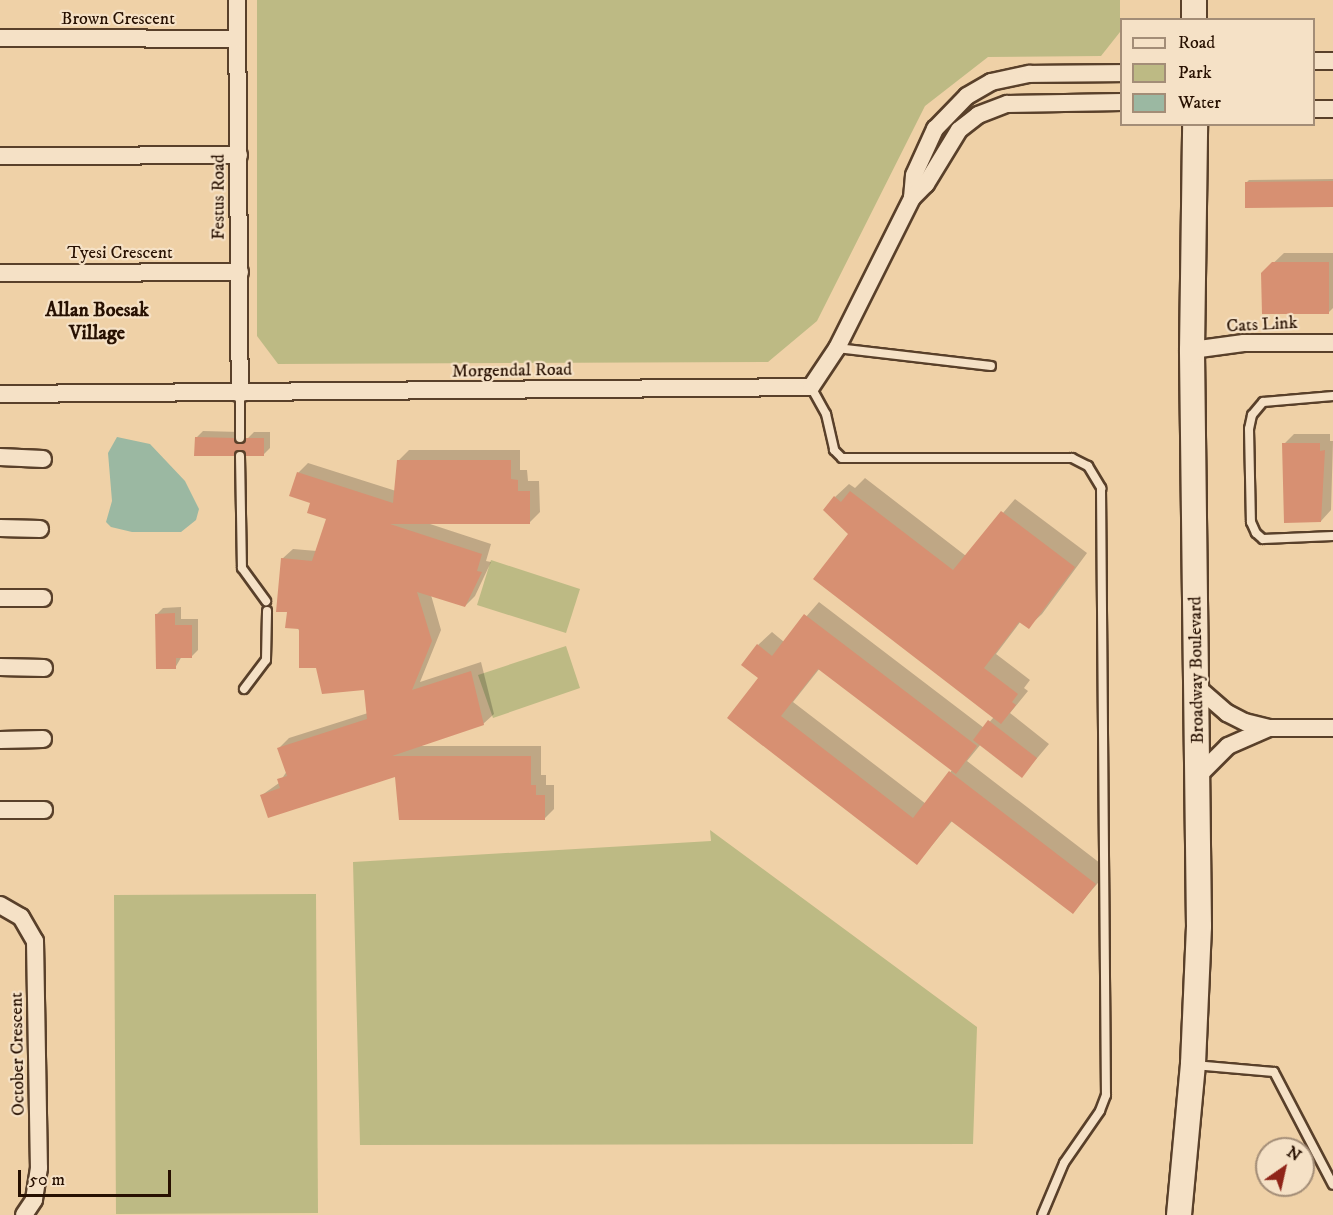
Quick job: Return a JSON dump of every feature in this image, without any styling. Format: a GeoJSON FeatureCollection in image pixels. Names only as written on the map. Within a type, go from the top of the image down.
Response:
{"type":"FeatureCollection","features":[{"type":"Feature","properties":{"kind":"main road"},"geometry":{"type":"LineString","coordinates":[[1194,0],[1194,18]]}},
{"type":"Feature","properties":{"kind":"main road","name":"Broadway Boulevard"},"geometry":{"type":"LineString","coordinates":[[1179,1215],[1193,1065],[1199,926],[1192,350],[1195,126]]}},
{"type":"Feature","properties":{"kind":"street","name":"Festus Road"},"geometry":{"type":"LineString","coordinates":[[237,0],[240,394]]}},
{"type":"Feature","properties":{"kind":"street","name":"Brown Crescent"},"geometry":{"type":"LineString","coordinates":[[0,38],[237,39]]}},
{"type":"Feature","properties":{"kind":"street"},"geometry":{"type":"LineString","coordinates":[[1315,61],[1333,61]]}},
{"type":"Feature","properties":{"kind":"street"},"geometry":{"type":"LineString","coordinates":[[912,198],[914,175],[935,129],[967,96],[991,82],[1020,76],[1120,73]]}},
{"type":"Feature","properties":{"kind":"street"},"geometry":{"type":"LineString","coordinates":[[811,387],[837,348],[912,198],[926,184],[950,140],[987,111],[1021,102],[1120,102]]}},
{"type":"Feature","properties":{"kind":"street"},"geometry":{"type":"LineString","coordinates":[[1315,109],[1333,109]]}},
{"type":"Feature","properties":{"kind":"street"},"geometry":{"type":"LineString","coordinates":[[0,156],[239,155]]}},
{"type":"Feature","properties":{"kind":"street","name":"Tyesi Crescent"},"geometry":{"type":"LineString","coordinates":[[0,273],[240,272]]}},
{"type":"Feature","properties":{"kind":"street","name":"Cats Link"},"geometry":{"type":"LineString","coordinates":[[1192,350],[1244,343],[1333,343]]}},
{"type":"Feature","properties":{"kind":"street","name":"Morgendal Road"},"geometry":{"type":"LineString","coordinates":[[0,394],[240,394],[811,387]]}},
{"type":"Feature","properties":{"kind":"street"},"geometry":{"type":"LineString","coordinates":[[0,457],[43,459]]}},
{"type":"Feature","properties":{"kind":"street"},"geometry":{"type":"LineString","coordinates":[[0,528],[40,529]]}},
{"type":"Feature","properties":{"kind":"street"},"geometry":{"type":"LineString","coordinates":[[0,598],[43,598]]}},
{"type":"Feature","properties":{"kind":"street"},"geometry":{"type":"LineString","coordinates":[[0,667],[44,668]]}},
{"type":"Feature","properties":{"kind":"street"},"geometry":{"type":"LineString","coordinates":[[1197,687],[1227,713],[1269,728],[1333,728]]}},
{"type":"Feature","properties":{"kind":"street"},"geometry":{"type":"LineString","coordinates":[[1198,776],[1228,746],[1269,728]]}},
{"type":"Feature","properties":{"kind":"street"},"geometry":{"type":"LineString","coordinates":[[0,740],[43,740]]}},
{"type":"Feature","properties":{"kind":"street"},"geometry":{"type":"LineString","coordinates":[[0,810],[44,810]]}},
{"type":"Feature","properties":{"kind":"street","name":"October Crescent"},"geometry":{"type":"LineString","coordinates":[[0,905],[21,917],[35,941],[39,1168],[34,1200],[24,1215]]}},
{"type":"Feature","properties":{"kind":"lane"},"geometry":{"type":"LineString","coordinates":[[837,348],[991,366]]}},
{"type":"Feature","properties":{"kind":"lane"},"geometry":{"type":"LineString","coordinates":[[811,387],[824,408],[834,450],[842,458],[1072,458],[1088,466],[1101,488],[1106,1095],[1100,1111],[1064,1164],[1042,1215]]}},
{"type":"Feature","properties":{"kind":"lane"},"geometry":{"type":"LineString","coordinates":[[240,394],[240,438]]}},
{"type":"Feature","properties":{"kind":"lane"},"geometry":{"type":"LineString","coordinates":[[1333,396],[1263,402],[1252,415],[1250,429],[1251,522],[1256,533],[1263,539],[1333,536]]}},
{"type":"Feature","properties":{"kind":"lane"},"geometry":{"type":"LineString","coordinates":[[240,456],[242,568],[267,601]]}},
{"type":"Feature","properties":{"kind":"lane"},"geometry":{"type":"LineString","coordinates":[[244,689],[266,660],[267,611]]}},
{"type":"Feature","properties":{"kind":"lane"},"geometry":{"type":"LineString","coordinates":[[1193,1065],[1274,1072],[1333,1185]]}},
{"type":"Feature","properties":{"kind":"green space"},"geometry":{"type":"Polygon","coordinates":[[[257,0],[1120,0],[1120,32],[1101,56],[988,57],[925,106],[817,321],[768,362],[278,364],[257,336],[257,0]]]}},
{"type":"Feature","properties":{"kind":"green space"},"geometry":{"type":"Polygon","coordinates":[[[491,560],[580,589],[566,633],[477,605],[491,560]]]}},
{"type":"Feature","properties":{"kind":"green space"},"geometry":{"type":"Polygon","coordinates":[[[566,646],[580,688],[493,718],[478,675],[566,646]]]}},
{"type":"Feature","properties":{"kind":"green space"},"geometry":{"type":"Polygon","coordinates":[[[710,830],[977,1027],[973,1144],[360,1145],[353,862],[711,841],[710,830]]]}},
{"type":"Feature","properties":{"kind":"green space"},"geometry":{"type":"Polygon","coordinates":[[[316,894],[318,1213],[116,1214],[114,895],[316,894]]]}},
{"type":"Feature","properties":{"kind":"water"},"geometry":{"type":"Polygon","coordinates":[[[117,437],[150,444],[185,481],[199,509],[196,520],[181,532],[132,532],[111,527],[106,522],[112,501],[108,453],[117,437]]]}},
{"type":"Feature","properties":{"kind":"building"},"geometry":{"type":"Polygon","coordinates":[[[1333,181],[1333,207],[1245,208],[1245,182],[1333,181]]]}},
{"type":"Feature","properties":{"kind":"building"},"geometry":{"type":"Polygon","coordinates":[[[1272,262],[1329,262],[1329,314],[1262,314],[1261,273],[1272,262]]]}},
{"type":"Feature","properties":{"kind":"building"},"geometry":{"type":"Polygon","coordinates":[[[195,437],[234,438],[239,444],[246,438],[264,438],[264,456],[246,456],[240,450],[234,456],[194,456],[195,437]]]}},
{"type":"Feature","properties":{"kind":"building"},"geometry":{"type":"Polygon","coordinates":[[[1282,443],[1320,443],[1320,451],[1325,450],[1321,522],[1284,523],[1282,443]]]}},
{"type":"Feature","properties":{"kind":"building"},"geometry":{"type":"Polygon","coordinates":[[[397,460],[511,460],[511,479],[518,480],[518,491],[530,491],[530,524],[390,524],[482,554],[477,571],[482,572],[465,607],[417,592],[432,641],[412,690],[471,671],[484,725],[392,756],[531,756],[531,785],[536,785],[536,795],[545,795],[545,820],[399,820],[395,777],[268,818],[260,795],[280,788],[277,779],[287,776],[277,748],[367,719],[364,690],[322,694],[316,668],[299,668],[299,629],[285,628],[287,612],[276,612],[281,558],[312,561],[326,519],[307,513],[310,503],[289,496],[297,472],[393,503],[397,460]]]}},
{"type":"Feature","properties":{"kind":"building"},"geometry":{"type":"Polygon","coordinates":[[[850,491],[953,570],[1001,511],[1075,567],[1029,629],[1019,622],[984,668],[1018,694],[1012,702],[1016,705],[1001,724],[813,579],[848,534],[823,510],[834,496],[841,502],[850,491]]]}},
{"type":"Feature","properties":{"kind":"building"},"geometry":{"type":"Polygon","coordinates":[[[175,613],[175,625],[192,625],[192,658],[176,658],[176,669],[156,669],[155,614],[175,613]]]}},
{"type":"Feature","properties":{"kind":"building"},"geometry":{"type":"Polygon","coordinates":[[[804,614],[977,746],[956,774],[818,669],[781,716],[913,818],[949,771],[1096,884],[1073,914],[951,821],[917,865],[727,718],[758,678],[741,665],[757,644],[772,656],[804,614]]]}},
{"type":"Feature","properties":{"kind":"building"},"geometry":{"type":"Polygon","coordinates":[[[988,720],[1037,758],[1022,778],[973,740],[988,720]]]}},
{"type":"Feature","properties":{"kind":"district","name":"Allan Boesak Village"},"geometry":{"type":"Point","coordinates":[97,322]}}]}
